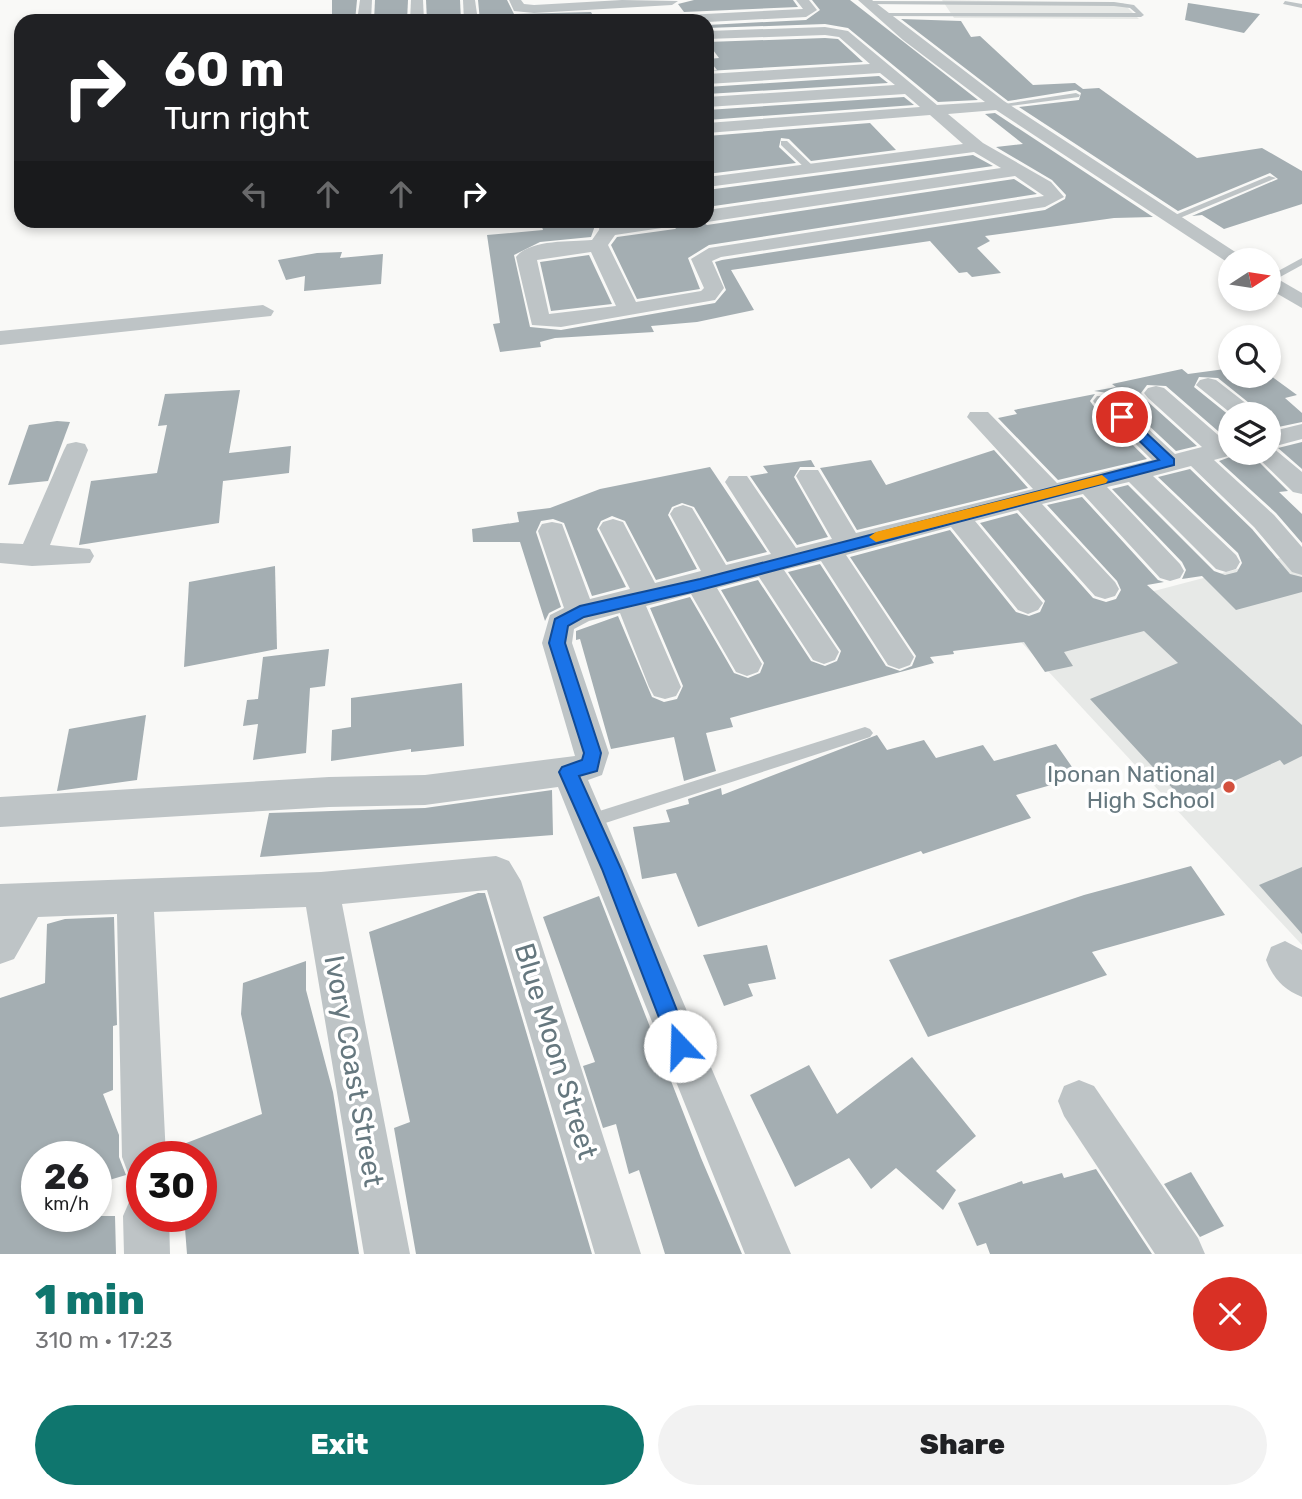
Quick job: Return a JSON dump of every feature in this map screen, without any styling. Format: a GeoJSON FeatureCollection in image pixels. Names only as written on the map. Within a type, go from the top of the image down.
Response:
{"type":"FeatureCollection","features":[{"type":"Feature","properties":{"kind":"street"},"geometry":{"type":"LineString","coordinates":[[515,0],[516,5],[524,9],[672,1]]}},
{"type":"Feature","properties":{"kind":"street"},"geometry":{"type":"LineString","coordinates":[[714,17],[806,13],[806,5]]}},
{"type":"Feature","properties":{"kind":"street"},"geometry":{"type":"LineString","coordinates":[[871,6],[925,50],[1002,104],[1219,248]]}},
{"type":"Feature","properties":{"kind":"street"},"geometry":{"type":"LineString","coordinates":[[628,228],[605,232],[526,257],[540,320],[550,322],[708,296],[714,288],[701,259],[706,255],[1045,202],[1055,197],[1045,186],[977,147],[836,31],[714,36]]}},
{"type":"Feature","properties":{"kind":"street"},"geometry":{"type":"LineString","coordinates":[[834,49],[858,48]]}},
{"type":"Feature","properties":{"kind":"street"},"geometry":{"type":"LineString","coordinates":[[714,79],[883,68]]}},
{"type":"Feature","properties":{"kind":"street"},"geometry":{"type":"LineString","coordinates":[[714,102],[906,89]]}},
{"type":"Feature","properties":{"kind":"street"},"geometry":{"type":"LineString","coordinates":[[714,128],[933,112],[1002,104]]}},
{"type":"Feature","properties":{"kind":"street"},"geometry":{"type":"LineString","coordinates":[[714,181],[977,147]]}},
{"type":"Feature","properties":{"kind":"street"},"geometry":{"type":"LineString","coordinates":[[714,215],[1016,171]]}},
{"type":"Feature","properties":{"kind":"street"},"geometry":{"type":"LineString","coordinates":[[605,232],[629,310]]}},
{"type":"Feature","properties":{"kind":"street"},"geometry":{"type":"LineString","coordinates":[[1281,288],[1302,302]]}},
{"type":"Feature","properties":{"kind":"street"},"geometry":{"type":"LineString","coordinates":[[0,338],[263,311]]}},
{"type":"Feature","properties":{"kind":"street"},"geometry":{"type":"LineString","coordinates":[[1208,385],[1231,402]]}},
{"type":"Feature","properties":{"kind":"street"},"geometry":{"type":"LineString","coordinates":[[1156,393],[1216,452],[1264,520],[1302,565]]}},
{"type":"Feature","properties":{"kind":"street"},"geometry":{"type":"LineString","coordinates":[[1105,401],[1169,462]]}},
{"type":"Feature","properties":{"kind":"street"},"geometry":{"type":"LineString","coordinates":[[979,417],[1051,492]]}},
{"type":"Feature","properties":{"kind":"street"},"geometry":{"type":"LineString","coordinates":[[1281,446],[1302,486]]}},
{"type":"Feature","properties":{"kind":"street"},"geometry":{"type":"LineString","coordinates":[[32,556],[76,450]]}},
{"type":"Feature","properties":{"kind":"street"},"geometry":{"type":"LineString","coordinates":[[0,812],[329,792],[425,790],[568,772],[590,765],[593,759],[589,735],[557,643],[561,623],[580,612],[1216,452]]}},
{"type":"Feature","properties":{"kind":"street"},"geometry":{"type":"LineString","coordinates":[[1133,471],[1226,562]]}},
{"type":"Feature","properties":{"kind":"street"},"geometry":{"type":"LineString","coordinates":[[809,476],[838,547],[899,657]]}},
{"type":"Feature","properties":{"kind":"street"},"geometry":{"type":"LineString","coordinates":[[738,482],[824,652]]}},
{"type":"Feature","properties":{"kind":"street"},"geometry":{"type":"LineString","coordinates":[[1088,483],[1170,570]]}},
{"type":"Feature","properties":{"kind":"street"},"geometry":{"type":"LineString","coordinates":[[1024,500],[1105,589]]}},
{"type":"Feature","properties":{"kind":"street"},"geometry":{"type":"LineString","coordinates":[[683,514],[747,664]]}},
{"type":"Feature","properties":{"kind":"street"},"geometry":{"type":"LineString","coordinates":[[957,517],[1028,603]]}},
{"type":"Feature","properties":{"kind":"street"},"geometry":{"type":"LineString","coordinates":[[613,528],[638,598],[664,687]]}},
{"type":"Feature","properties":{"kind":"street"},"geometry":{"type":"LineString","coordinates":[[552,531],[580,612]]}},
{"type":"Feature","properties":{"kind":"street"},"geometry":{"type":"LineString","coordinates":[[0,553],[80,556]]}},
{"type":"Feature","properties":{"kind":"street"},"geometry":{"type":"LineString","coordinates":[[568,772],[611,869],[700,1097],[768,1254]]}},
{"type":"Feature","properties":{"kind":"street","name":"Blue Moon Street"},"geometry":{"type":"LineString","coordinates":[[321,889],[496,873],[503,881],[618,1254]]}},
{"type":"Feature","properties":{"kind":"street"},"geometry":{"type":"LineString","coordinates":[[0,946],[13,902],[321,889]]}},
{"type":"Feature","properties":{"kind":"street","name":"Ivory Coast Street"},"geometry":{"type":"LineString","coordinates":[[321,889],[387,1254]]}},
{"type":"Feature","properties":{"kind":"street"},"geometry":{"type":"LineString","coordinates":[[135,897],[143,1141]]}},
{"type":"Feature","properties":{"kind":"street"},"geometry":{"type":"LineString","coordinates":[[1079,1101],[1182,1254]]}},
{"type":"Feature","properties":{"kind":"street"},"geometry":{"type":"LineString","coordinates":[[147,1232],[148,1254]]}},
{"type":"Feature","properties":{"kind":"lane"},"geometry":{"type":"LineString","coordinates":[[1285,3],[1302,6]]}},
{"type":"Feature","properties":{"kind":"lane"},"geometry":{"type":"LineString","coordinates":[[1114,4],[1132,6],[1142,15],[871,6],[1114,4]]}},
{"type":"Feature","properties":{"kind":"lane"},"geometry":{"type":"LineString","coordinates":[[1002,104],[1076,95]]}},
{"type":"Feature","properties":{"kind":"lane"},"geometry":{"type":"LineString","coordinates":[[783,143],[811,169]]}},
{"type":"Feature","properties":{"kind":"lane"},"geometry":{"type":"LineString","coordinates":[[1172,218],[1272,178]]}},
{"type":"Feature","properties":{"kind":"lane"},"geometry":{"type":"LineString","coordinates":[[1281,273],[1302,261]]}},
{"type":"Feature","properties":{"kind":"lane"},"geometry":{"type":"LineString","coordinates":[[590,821],[864,733]]}},
{"type":"Feature","properties":{"kind":"shaded area"},"geometry":{"type":"Polygon","coordinates":[[[942,0],[1123,3],[1139,19],[954,18],[942,0]]]}},
{"type":"Feature","properties":{"kind":"shaded area","name":"Iponan National High School"},"geometry":{"type":"Polygon","coordinates":[[[1302,552],[1302,945],[1009,629],[1302,552]]]}},
{"type":"Feature","properties":{"kind":"building"},"geometry":{"type":"Polygon","coordinates":[[[332,0],[357,0],[356,14],[332,14],[332,0]]]}},
{"type":"Feature","properties":{"kind":"building"},"geometry":{"type":"Polygon","coordinates":[[[375,0],[408,0],[407,14],[374,14],[375,0]]]}},
{"type":"Feature","properties":{"kind":"building"},"geometry":{"type":"Polygon","coordinates":[[[426,0],[460,0],[461,14],[427,14],[426,0]]]}},
{"type":"Feature","properties":{"kind":"building"},"geometry":{"type":"Polygon","coordinates":[[[478,0],[507,0],[514,14],[479,14],[478,0]]]}},
{"type":"Feature","properties":{"kind":"building"},"geometry":{"type":"Polygon","coordinates":[[[694,0],[793,0],[798,7],[684,12],[678,4],[694,0]]]}},
{"type":"Feature","properties":{"kind":"building"},"geometry":{"type":"Polygon","coordinates":[[[812,0],[850,0],[978,100],[938,102],[848,28],[825,24],[714,28],[714,25],[806,20],[820,10],[812,0]]]}},
{"type":"Feature","properties":{"kind":"building"},"geometry":{"type":"Polygon","coordinates":[[[1188,3],[1260,14],[1244,33],[1185,20],[1188,3]]]}},
{"type":"Feature","properties":{"kind":"building"},"geometry":{"type":"Polygon","coordinates":[[[591,12],[592,14],[514,14],[591,12]]]}},
{"type":"Feature","properties":{"kind":"building"},"geometry":{"type":"Polygon","coordinates":[[[901,19],[961,21],[971,37],[980,36],[1033,85],[1075,83],[1083,89],[1099,88],[1197,158],[1262,148],[1302,171],[1302,204],[1224,229],[1202,215],[1192,216],[1278,179],[1270,173],[1178,211],[1019,107],[1079,100],[1081,93],[1076,90],[1008,101],[901,19]]]}},
{"type":"Feature","properties":{"kind":"building"},"geometry":{"type":"Polygon","coordinates":[[[838,39],[863,62],[714,71],[717,70],[714,58],[719,58],[714,51],[714,42],[838,39]]]}},
{"type":"Feature","properties":{"kind":"building"},"geometry":{"type":"Polygon","coordinates":[[[879,76],[888,83],[714,94],[714,87],[879,76]]]}},
{"type":"Feature","properties":{"kind":"building"},"geometry":{"type":"Polygon","coordinates":[[[904,97],[914,105],[714,119],[714,110],[904,97]]]}},
{"type":"Feature","properties":{"kind":"building"},"geometry":{"type":"Polygon","coordinates":[[[995,113],[1153,217],[1114,218],[985,236],[990,241],[977,248],[1001,273],[972,277],[967,272],[959,273],[930,241],[731,270],[754,310],[697,322],[651,326],[654,332],[555,338],[540,342],[541,347],[500,352],[493,324],[500,323],[487,235],[543,230],[542,228],[594,228],[591,237],[540,242],[514,255],[530,327],[561,330],[715,303],[726,290],[715,262],[722,260],[1045,210],[1065,199],[1066,195],[1052,180],[996,147],[1023,144],[985,114],[995,113]]]}},
{"type":"Feature","properties":{"kind":"building"},"geometry":{"type":"Polygon","coordinates":[[[870,123],[896,150],[811,161],[789,139],[781,138],[779,147],[796,163],[714,173],[714,135],[870,123]]]}},
{"type":"Feature","properties":{"kind":"building"},"geometry":{"type":"Polygon","coordinates":[[[973,155],[993,166],[714,206],[714,189],[973,155]]]}},
{"type":"Feature","properties":{"kind":"building"},"geometry":{"type":"Polygon","coordinates":[[[1014,179],[1037,194],[709,245],[688,258],[700,289],[637,299],[611,245],[617,237],[676,228],[714,228],[714,224],[1014,179]]]}},
{"type":"Feature","properties":{"kind":"building"},"geometry":{"type":"Polygon","coordinates":[[[342,252],[340,258],[383,254],[381,284],[304,291],[305,276],[286,280],[278,260],[317,253],[342,252]]]}},
{"type":"Feature","properties":{"kind":"building"},"geometry":{"type":"Polygon","coordinates":[[[589,255],[612,304],[551,311],[540,262],[589,255]]]}},
{"type":"Feature","properties":{"kind":"building"},"geometry":{"type":"Polygon","coordinates":[[[1182,369],[1188,374],[1218,370],[1218,378],[1199,377],[1194,387],[1218,406],[1218,431],[1166,386],[1147,385],[1141,393],[1146,400],[1197,446],[1176,451],[1115,394],[1094,391],[1116,387],[1112,384],[1182,369]]]}},
{"type":"Feature","properties":{"kind":"building"},"geometry":{"type":"Polygon","coordinates":[[[1281,383],[1297,395],[1285,398],[1302,413],[1302,422],[1281,426],[1281,402],[1248,402],[1230,388],[1281,388],[1281,383]]]}},
{"type":"Feature","properties":{"kind":"building"},"geometry":{"type":"Polygon","coordinates":[[[240,390],[229,453],[291,446],[289,473],[223,481],[219,523],[79,545],[91,481],[157,473],[167,425],[158,426],[165,394],[240,390]]]}},
{"type":"Feature","properties":{"kind":"building"},"geometry":{"type":"Polygon","coordinates":[[[1095,394],[1090,401],[1095,408],[1147,459],[1058,480],[998,418],[1017,414],[1014,410],[1095,394]]]}},
{"type":"Feature","properties":{"kind":"building"},"geometry":{"type":"Polygon","coordinates":[[[70,422],[48,481],[8,485],[29,425],[70,422]]]}},
{"type":"Feature","properties":{"kind":"building"},"geometry":{"type":"Polygon","coordinates":[[[1302,442],[1302,469],[1281,451],[1281,447],[1302,442]]]}},
{"type":"Feature","properties":{"kind":"building"},"geometry":{"type":"Polygon","coordinates":[[[994,450],[1028,488],[857,530],[820,468],[871,460],[886,485],[994,450]]]}},
{"type":"Feature","properties":{"kind":"building"},"geometry":{"type":"Polygon","coordinates":[[[811,460],[815,467],[800,467],[794,477],[828,537],[797,545],[750,476],[768,473],[763,466],[811,460]]]}},
{"type":"Feature","properties":{"kind":"building"},"geometry":{"type":"Polygon","coordinates":[[[1223,465],[1262,465],[1288,491],[1279,492],[1302,514],[1302,543],[1276,513],[1223,465]]]}},
{"type":"Feature","properties":{"kind":"building"},"geometry":{"type":"Polygon","coordinates":[[[710,467],[767,552],[727,562],[694,507],[682,503],[672,507],[668,515],[697,569],[656,580],[625,521],[612,516],[601,521],[597,529],[626,587],[592,596],[564,523],[553,519],[541,521],[536,532],[561,607],[549,613],[545,621],[520,542],[473,542],[472,529],[519,522],[517,512],[550,508],[600,489],[710,467]]]}},
{"type":"Feature","properties":{"kind":"building"},"geometry":{"type":"Polygon","coordinates":[[[1190,469],[1252,529],[1290,574],[1302,577],[1302,592],[1236,610],[1202,576],[1182,579],[1186,570],[1182,562],[1112,489],[1128,485],[1214,571],[1225,575],[1237,572],[1242,563],[1238,553],[1158,477],[1190,469]]]}},
{"type":"Feature","properties":{"kind":"building"},"geometry":{"type":"Polygon","coordinates":[[[1082,497],[1158,580],[1164,582],[1147,585],[1302,725],[1302,756],[1284,765],[1280,760],[1186,803],[1090,699],[1178,663],[1144,631],[1064,652],[1073,666],[1045,672],[1024,642],[953,651],[954,654],[930,657],[934,663],[730,718],[733,727],[706,733],[716,771],[684,781],[674,737],[611,749],[580,639],[576,640],[576,631],[618,616],[652,697],[664,702],[677,699],[683,686],[650,608],[690,597],[734,673],[748,678],[760,673],[764,663],[721,590],[758,580],[811,661],[825,666],[837,661],[841,651],[788,572],[820,564],[886,666],[900,671],[912,666],[916,656],[850,557],[950,530],[1016,612],[1029,616],[1040,612],[1045,601],[980,523],[1017,513],[1093,598],[1106,602],[1116,599],[1121,590],[1117,581],[1047,505],[1082,497]]]}},
{"type":"Feature","properties":{"kind":"building"},"geometry":{"type":"Polygon","coordinates":[[[275,566],[277,649],[184,667],[189,582],[275,566]]]}},
{"type":"Feature","properties":{"kind":"building"},"geometry":{"type":"Polygon","coordinates":[[[329,649],[325,686],[310,688],[306,753],[253,760],[258,724],[243,726],[247,700],[258,699],[263,657],[329,649]]]}},
{"type":"Feature","properties":{"kind":"building"},"geometry":{"type":"Polygon","coordinates":[[[462,683],[464,746],[411,752],[411,749],[331,761],[332,730],[351,727],[351,698],[462,683]]]}},
{"type":"Feature","properties":{"kind":"building"},"geometry":{"type":"Polygon","coordinates":[[[146,715],[137,780],[57,791],[69,729],[146,715]]]}},
{"type":"Feature","properties":{"kind":"building"},"geometry":{"type":"Polygon","coordinates":[[[877,735],[887,750],[924,740],[936,758],[983,745],[994,761],[1056,744],[1079,777],[1016,795],[1031,818],[923,854],[921,851],[698,927],[676,873],[642,879],[633,827],[670,822],[666,810],[689,804],[688,799],[721,788],[722,795],[877,735]]]}},
{"type":"Feature","properties":{"kind":"building"},"geometry":{"type":"Polygon","coordinates":[[[552,790],[553,835],[260,857],[269,813],[425,808],[552,790]]]}},
{"type":"Feature","properties":{"kind":"building"},"geometry":{"type":"Polygon","coordinates":[[[1191,866],[1225,915],[1092,952],[1107,975],[928,1037],[889,960],[1084,895],[1191,866]]]}},
{"type":"Feature","properties":{"kind":"building"},"geometry":{"type":"Polygon","coordinates":[[[1302,867],[1302,934],[1259,885],[1302,867]]]}},
{"type":"Feature","properties":{"kind":"building"},"geometry":{"type":"Polygon","coordinates":[[[478,893],[485,893],[592,1254],[416,1254],[394,1128],[410,1122],[369,932],[478,893]]]}},
{"type":"Feature","properties":{"kind":"building"},"geometry":{"type":"Polygon","coordinates":[[[599,896],[701,1158],[742,1254],[665,1254],[639,1170],[629,1174],[616,1124],[603,1128],[583,1066],[595,1062],[543,917],[599,896]]]}},
{"type":"Feature","properties":{"kind":"building"},"geometry":{"type":"Polygon","coordinates":[[[114,917],[117,1025],[113,1026],[113,1090],[103,1094],[119,1135],[119,1157],[126,1175],[112,1179],[112,1141],[21,1141],[21,1232],[112,1232],[112,1216],[115,1216],[116,1254],[0,1254],[0,998],[45,983],[47,924],[65,919],[114,917]]]}},
{"type":"Feature","properties":{"kind":"building"},"geometry":{"type":"Polygon","coordinates":[[[767,945],[776,979],[748,984],[753,996],[724,1006],[703,955],[767,945]]]}},
{"type":"Feature","properties":{"kind":"building"},"geometry":{"type":"Polygon","coordinates":[[[306,961],[306,990],[333,1092],[359,1254],[187,1254],[185,1232],[217,1232],[217,1141],[192,1141],[262,1114],[241,1014],[243,983],[306,961]]]}},
{"type":"Feature","properties":{"kind":"building"},"geometry":{"type":"Polygon","coordinates":[[[912,1057],[976,1136],[936,1171],[956,1190],[943,1210],[896,1168],[871,1189],[849,1158],[795,1187],[750,1095],[809,1065],[837,1114],[912,1057]]]}},
{"type":"Feature","properties":{"kind":"building"},"geometry":{"type":"Polygon","coordinates":[[[1096,1169],[1152,1254],[990,1254],[986,1243],[977,1246],[958,1203],[1022,1181],[1023,1184],[1062,1173],[1064,1178],[1096,1169]]]}},
{"type":"Feature","properties":{"kind":"building"},"geometry":{"type":"Polygon","coordinates":[[[1191,1172],[1224,1226],[1200,1237],[1164,1184],[1191,1172]]]}},
{"type":"Feature","properties":{"kind":"slow traffic"},"geometry":{"type":"LineString","coordinates":[[876,537],[1102,480]]}},
{"type":"Feature","properties":{"kind":"place","name":"Iponan National High School"},"geometry":{"type":"Point","coordinates":[1229,787]}},
{"type":"Feature","properties":{"kind":"route"},"geometry":{"type":"LineString","coordinates":[[680,1046],[611,869],[568,772],[590,765],[593,759],[589,735],[557,643],[561,623],[580,612],[767,567],[789,559],[1169,462],[1122,417]]}}]}
